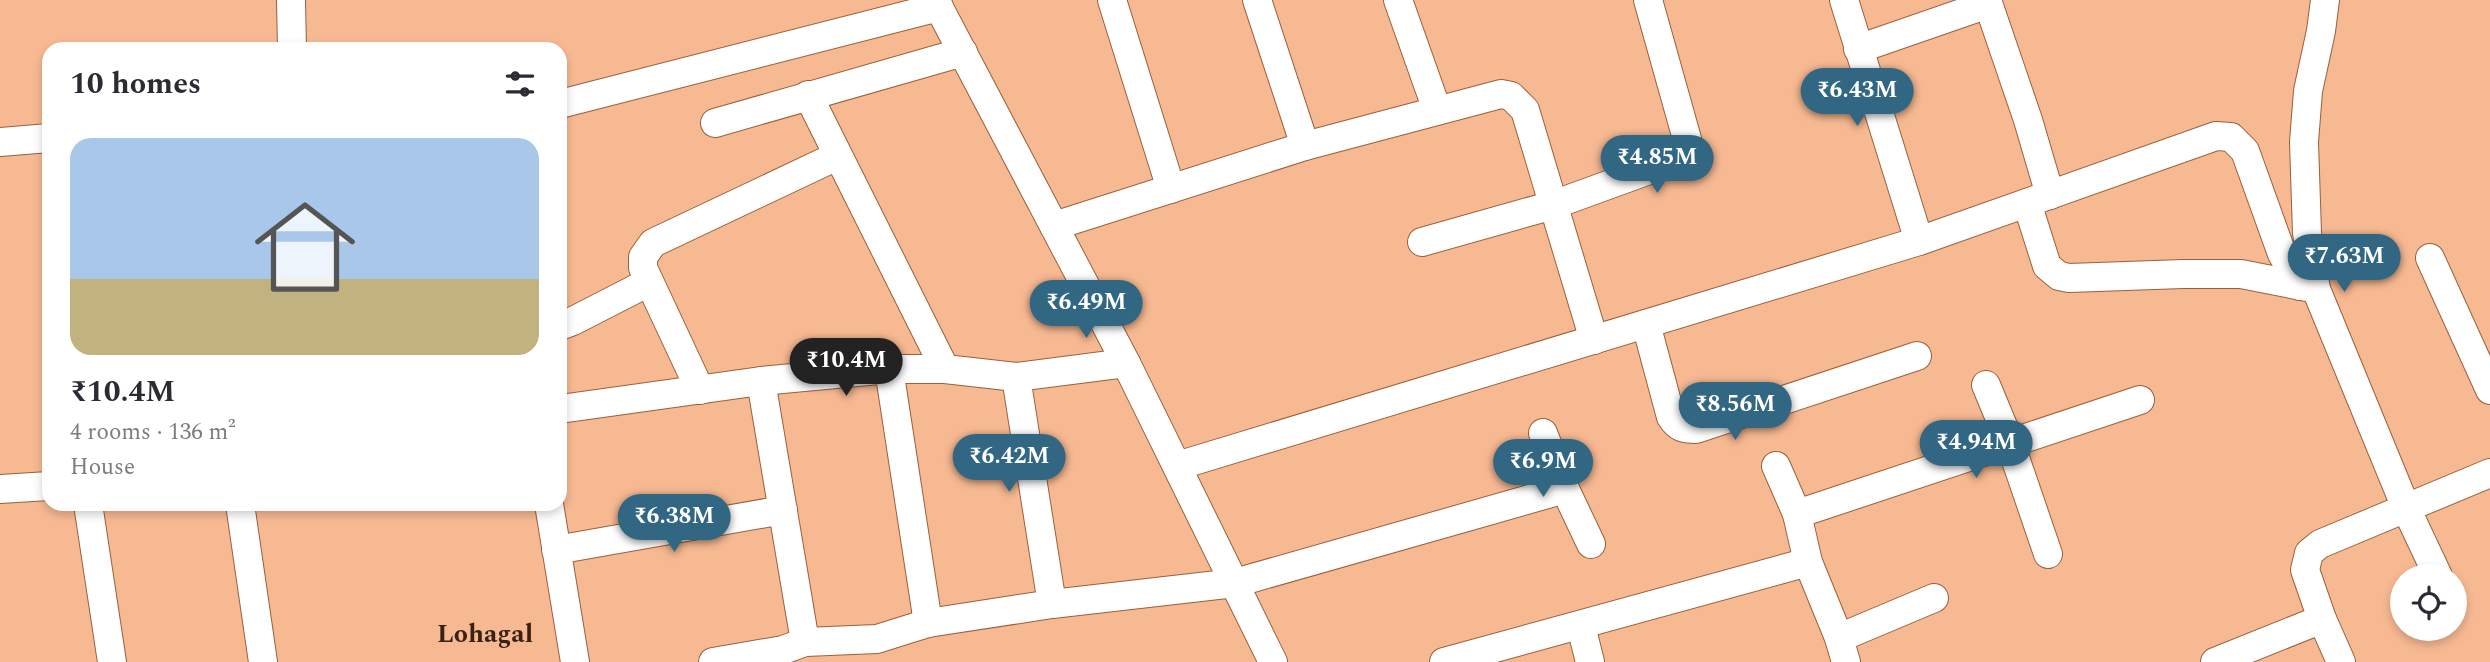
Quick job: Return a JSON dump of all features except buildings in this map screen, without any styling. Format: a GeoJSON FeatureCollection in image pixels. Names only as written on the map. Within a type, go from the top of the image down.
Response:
{"type":"FeatureCollection","features":[{"type":"Feature","properties":{"kind":"street"},"geometry":{"type":"LineString","coordinates":[[291,0],[292,42]]}},
{"type":"Feature","properties":{"kind":"street"},"geometry":{"type":"LineString","coordinates":[[1112,0],[1171,189]]}},
{"type":"Feature","properties":{"kind":"street"},"geometry":{"type":"LineString","coordinates":[[1257,0],[1305,146]]}},
{"type":"Feature","properties":{"kind":"street"},"geometry":{"type":"LineString","coordinates":[[1398,0],[1437,110]]}},
{"type":"Feature","properties":{"kind":"street"},"geometry":{"type":"LineString","coordinates":[[1422,242],[1553,205],[1682,158],[1689,150],[1648,0]]}},
{"type":"Feature","properties":{"kind":"street"},"geometry":{"type":"LineString","coordinates":[[1844,0],[1919,241]]}},
{"type":"Feature","properties":{"kind":"street"},"geometry":{"type":"LineString","coordinates":[[2308,287],[2304,142],[2308,91],[2325,0]]}},
{"type":"Feature","properties":{"kind":"street"},"geometry":{"type":"LineString","coordinates":[[1858,49],[1987,2],[2028,120],[2047,267],[2059,276],[2069,278],[2241,274],[2308,287]]}},
{"type":"Feature","properties":{"kind":"street"},"geometry":{"type":"LineString","coordinates":[[567,102],[937,3],[1126,363],[1273,662]]}},
{"type":"Feature","properties":{"kind":"street"},"geometry":{"type":"LineString","coordinates":[[715,123],[963,52]]}},
{"type":"Feature","properties":{"kind":"street"},"geometry":{"type":"LineString","coordinates":[[1054,226],[1305,146],[1501,94],[1511,96],[1525,110],[1594,340]]}},
{"type":"Feature","properties":{"kind":"street"},"geometry":{"type":"LineString","coordinates":[[808,95],[836,156],[945,369]]}},
{"type":"Feature","properties":{"kind":"street"},"geometry":{"type":"LineString","coordinates":[[1177,466],[1919,241],[2216,136],[2231,137],[2245,151],[2281,254],[2308,287],[2432,564]]}},
{"type":"Feature","properties":{"kind":"street"},"geometry":{"type":"LineString","coordinates":[[0,142],[42,139]]}},
{"type":"Feature","properties":{"kind":"street"},"geometry":{"type":"LineString","coordinates":[[700,390],[643,268],[643,257],[653,243],[836,156]]}},
{"type":"Feature","properties":{"kind":"street"},"geometry":{"type":"LineString","coordinates":[[2430,258],[2490,390]]}},
{"type":"Feature","properties":{"kind":"street"},"geometry":{"type":"LineString","coordinates":[[567,323],[649,282]]}},
{"type":"Feature","properties":{"kind":"street"},"geometry":{"type":"LineString","coordinates":[[1646,324],[1671,417],[1676,425],[1684,428],[1696,429],[1917,356]]}},
{"type":"Feature","properties":{"kind":"street"},"geometry":{"type":"LineString","coordinates":[[567,409],[761,381],[889,369],[945,369],[1016,377],[1126,363]]}},
{"type":"Feature","properties":{"kind":"street"},"geometry":{"type":"LineString","coordinates":[[889,369],[928,623]]}},
{"type":"Feature","properties":{"kind":"street"},"geometry":{"type":"LineString","coordinates":[[1016,377],[1052,604]]}},
{"type":"Feature","properties":{"kind":"street"},"geometry":{"type":"LineString","coordinates":[[761,381],[783,510],[791,651]]}},
{"type":"Feature","properties":{"kind":"street"},"geometry":{"type":"LineString","coordinates":[[1986,385],[2010,443],[2048,554]]}},
{"type":"Feature","properties":{"kind":"street"},"geometry":{"type":"LineString","coordinates":[[1797,514],[2140,400]]}},
{"type":"Feature","properties":{"kind":"street"},"geometry":{"type":"LineString","coordinates":[[1543,433],[1591,544]]}},
{"type":"Feature","properties":{"kind":"street"},"geometry":{"type":"LineString","coordinates":[[1776,466],[1797,514],[1808,562],[1843,650],[1934,598]]}},
{"type":"Feature","properties":{"kind":"street"},"geometry":{"type":"LineString","coordinates":[[2341,662],[2305,570],[2309,553],[2320,544],[2490,473]]}},
{"type":"Feature","properties":{"kind":"street"},"geometry":{"type":"LineString","coordinates":[[0,489],[42,486]]}},
{"type":"Feature","properties":{"kind":"street"},"geometry":{"type":"LineString","coordinates":[[713,662],[791,651],[879,651],[928,623],[1052,604],[1235,583],[1565,489]]}},
{"type":"Feature","properties":{"kind":"street"},"geometry":{"type":"LineString","coordinates":[[556,550],[783,510]]}},
{"type":"Feature","properties":{"kind":"street"},"geometry":{"type":"LineString","coordinates":[[90,511],[112,662]]}},
{"type":"Feature","properties":{"kind":"street"},"geometry":{"type":"LineString","coordinates":[[241,511],[263,662]]}},
{"type":"Feature","properties":{"kind":"street"},"geometry":{"type":"LineString","coordinates":[[550,511],[575,662]]}},
{"type":"Feature","properties":{"kind":"street"},"geometry":{"type":"LineString","coordinates":[[1444,662],[1808,562]]}},
{"type":"Feature","properties":{"kind":"street"},"geometry":{"type":"LineString","coordinates":[[2215,662],[2322,619]]}},
{"type":"Feature","properties":{"kind":"street"},"geometry":{"type":"LineString","coordinates":[[1581,626],[1590,662]]}},
{"type":"Feature","properties":{"kind":"district","name":"Lohagal"},"geometry":{"type":"Point","coordinates":[485,634]}}]}
